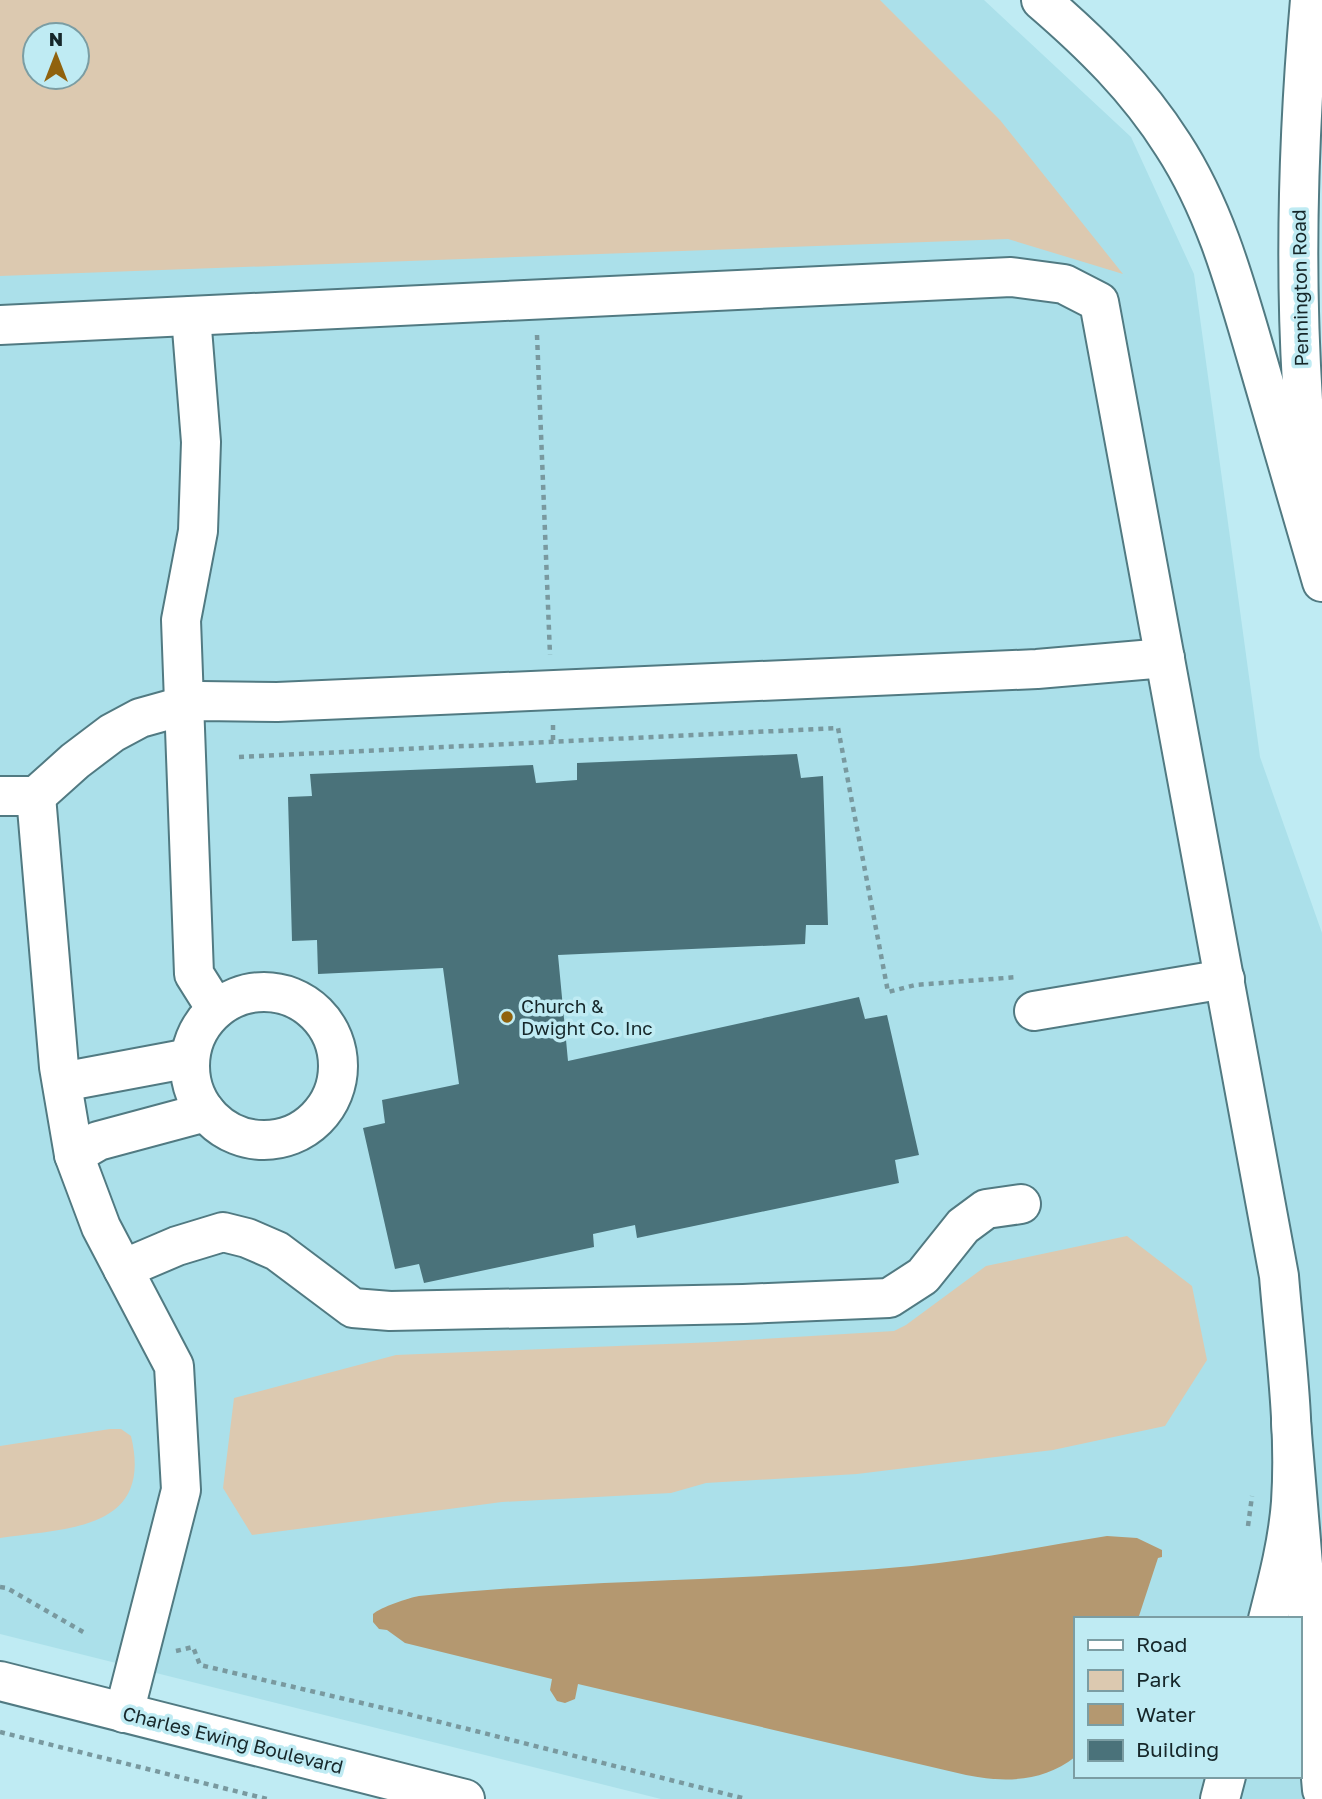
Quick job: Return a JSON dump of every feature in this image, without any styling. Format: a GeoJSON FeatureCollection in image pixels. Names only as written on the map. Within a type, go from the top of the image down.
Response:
{"type":"FeatureCollection","features":[{"type":"Feature","properties":{"kind":"main road"},"geometry":{"type":"LineString","coordinates":[[1041,0],[1103,55],[1132,87],[1174,146],[1196,184],[1230,266],[1322,582]]}},
{"type":"Feature","properties":{"kind":"main road","name":"Pennington Road"},"geometry":{"type":"LineString","coordinates":[[1310,0],[1305,50],[1299,198],[1297,323],[1306,455],[1322,575]]}},
{"type":"Feature","properties":{"kind":"main road"},"geometry":{"type":"LineString","coordinates":[[1299,198],[1322,130]]}},
{"type":"Feature","properties":{"kind":"main road"},"geometry":{"type":"LineString","coordinates":[[0,326],[1011,277],[1064,284],[1099,302],[1279,1276],[1322,1790]]}},
{"type":"Feature","properties":{"kind":"main road"},"geometry":{"type":"LineString","coordinates":[[191,316],[201,442],[198,531],[181,621],[183,704],[194,974],[216,1009]]}},
{"type":"Feature","properties":{"kind":"main road"},"geometry":{"type":"LineString","coordinates":[[124,1713],[181,1490],[174,1366],[102,1227],[74,1156],[18,796],[75,761],[112,733],[140,718],[201,701],[277,702],[1023,670],[1166,659]]}},
{"type":"Feature","properties":{"kind":"main road"},"geometry":{"type":"LineString","coordinates":[[1027,994],[1225,979]]}},
{"type":"Feature","properties":{"kind":"main road"},"geometry":{"type":"LineString","coordinates":[[263,991],[288,995],[310,1006],[327,1025],[337,1048],[339,1073],[333,1098],[318,1118],[298,1133],[274,1140],[248,1139],[225,1129],[206,1112],[196,1096],[191,1078],[190,1058],[194,1040],[203,1023],[216,1009],[238,996],[263,991]]}},
{"type":"Feature","properties":{"kind":"main road"},"geometry":{"type":"LineString","coordinates":[[62,1082],[190,1058]]}},
{"type":"Feature","properties":{"kind":"main road"},"geometry":{"type":"LineString","coordinates":[[74,1156],[98,1141],[206,1112]]}},
{"type":"Feature","properties":{"kind":"main road"},"geometry":{"type":"LineString","coordinates":[[123,1269],[177,1246],[223,1232],[247,1238],[277,1251],[353,1308],[390,1311],[743,1304],[889,1298],[923,1276],[962,1226],[986,1209],[1021,1204]]}},
{"type":"Feature","properties":{"kind":"main road"},"geometry":{"type":"LineString","coordinates":[[1269,1617],[1281,1570],[1291,1502],[1291,1422]]}},
{"type":"Feature","properties":{"kind":"main road","name":"Charles Ewing Boulevard"},"geometry":{"type":"LineString","coordinates":[[0,1681],[466,1799]]}},
{"type":"Feature","properties":{"kind":"main road"},"geometry":{"type":"LineString","coordinates":[[1220,1799],[1225,1778]]}},
{"type":"Feature","properties":{"kind":"path"},"geometry":{"type":"LineString","coordinates":[[537,335],[550,656]]}},
{"type":"Feature","properties":{"kind":"path"},"geometry":{"type":"LineString","coordinates":[[239,757],[838,728],[888,992],[915,985],[1027,994]]}},
{"type":"Feature","properties":{"kind":"path"},"geometry":{"type":"LineString","coordinates":[[1248,1528],[1252,1489]]}},
{"type":"Feature","properties":{"kind":"path"},"geometry":{"type":"LineString","coordinates":[[0,1587],[7,1588],[85,1633]]}},
{"type":"Feature","properties":{"kind":"path"},"geometry":{"type":"LineString","coordinates":[[169,1652],[193,1647],[200,1665],[746,1799]]}},
{"type":"Feature","properties":{"kind":"path"},"geometry":{"type":"LineString","coordinates":[[0,1732],[267,1799]]}},
{"type":"Feature","properties":{"kind":"shaded area"},"geometry":{"type":"Polygon","coordinates":[[[0,0],[984,0],[1131,137],[1194,274],[1260,757],[1322,933],[1322,1799],[661,1799],[0,1634],[0,0]]]}},
{"type":"Feature","properties":{"kind":"green space"},"geometry":{"type":"Polygon","coordinates":[[[0,0],[880,0],[1000,120],[1123,274],[1008,239],[0,276],[0,0]]]}},
{"type":"Feature","properties":{"kind":"green space"},"geometry":{"type":"Polygon","coordinates":[[[1127,1236],[1192,1286],[1207,1360],[1165,1426],[1053,1450],[857,1474],[706,1483],[671,1493],[502,1502],[252,1535],[223,1488],[234,1398],[396,1355],[715,1342],[894,1331],[986,1266],[1127,1236]]]}},
{"type":"Feature","properties":{"kind":"green space"},"geometry":{"type":"Polygon","coordinates":[[[121,1429],[131,1436],[135,1467],[130,1491],[117,1507],[99,1519],[77,1526],[0,1538],[0,1446],[121,1429]]]}},
{"type":"Feature","properties":{"kind":"water"},"geometry":{"type":"Polygon","coordinates":[[[1107,1536],[1137,1538],[1162,1550],[1162,1557],[1158,1558],[1139,1617],[1074,1617],[1074,1758],[1037,1776],[995,1779],[966,1775],[578,1684],[575,1699],[565,1703],[557,1701],[550,1690],[552,1679],[405,1643],[387,1630],[379,1629],[373,1622],[373,1614],[377,1611],[419,1596],[542,1586],[850,1571],[986,1557],[1107,1536]]]}},
{"type":"Feature","properties":{"kind":"building","name":"Church & Dwight Co. Inc"},"geometry":{"type":"Polygon","coordinates":[[[797,754],[801,778],[823,776],[828,925],[806,925],[805,944],[558,955],[568,1061],[859,997],[865,1019],[887,1015],[919,1155],[895,1160],[899,1183],[637,1238],[635,1225],[593,1234],[594,1247],[424,1283],[419,1264],[395,1269],[363,1128],[385,1123],[382,1100],[459,1084],[443,968],[318,974],[317,940],[292,941],[288,797],[312,796],[310,774],[533,765],[536,783],[577,780],[577,763],[797,754]]]}},
{"type":"Feature","properties":{"kind":"place","name":"Church & Dwight Co. Inc"},"geometry":{"type":"Point","coordinates":[507,1017]}}]}
